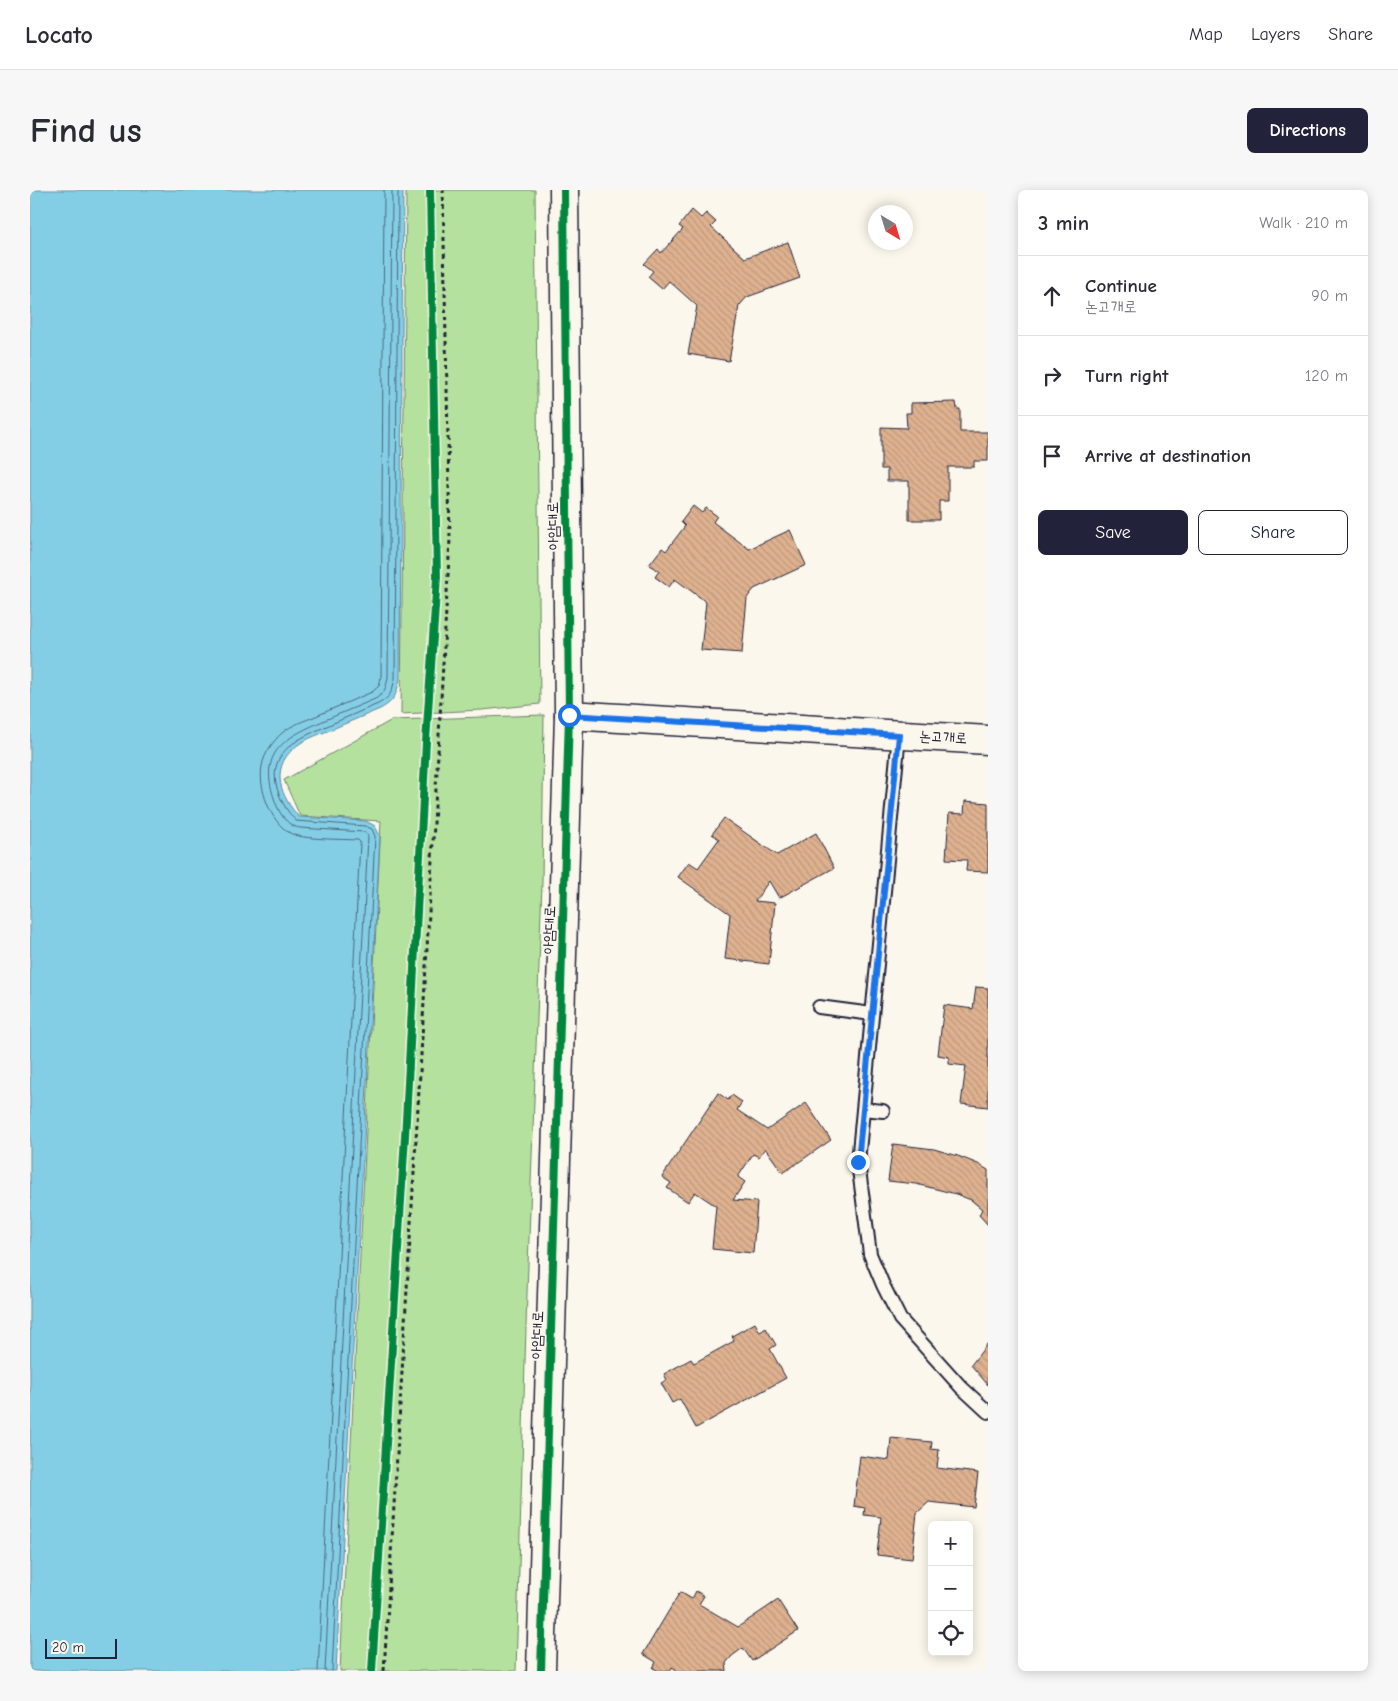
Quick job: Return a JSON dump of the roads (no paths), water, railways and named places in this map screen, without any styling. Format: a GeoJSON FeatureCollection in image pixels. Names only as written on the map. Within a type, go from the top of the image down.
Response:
{"type":"FeatureCollection","features":[{"type":"Feature","properties":{"kind":"main road","name":"아암대로"},"geometry":{"type":"LineString","coordinates":[[541,1671],[569,715],[564,190]]}},
{"type":"Feature","properties":{"kind":"main road","name":"논고개로"},"geometry":{"type":"LineString","coordinates":[[569,715],[988,740]]}},
{"type":"Feature","properties":{"kind":"lane"},"geometry":{"type":"LineString","coordinates":[[899,735],[858,1162],[870,1254],[900,1318],[960,1387],[988,1412]]}},
{"type":"Feature","properties":{"kind":"lane"},"geometry":{"type":"LineString","coordinates":[[819,1007],[872,1014]]}},
{"type":"Feature","properties":{"kind":"lane"},"geometry":{"type":"LineString","coordinates":[[863,1108],[883,1111]]}},
{"type":"Feature","properties":{"kind":"water"},"geometry":{"type":"Polygon","coordinates":[[[30,190],[403,190],[400,679],[394,697],[389,703],[380,709],[301,743],[286,757],[280,774],[283,792],[299,817],[366,821],[375,826],[380,836],[336,1671],[30,1671],[30,190]]]}}]}
